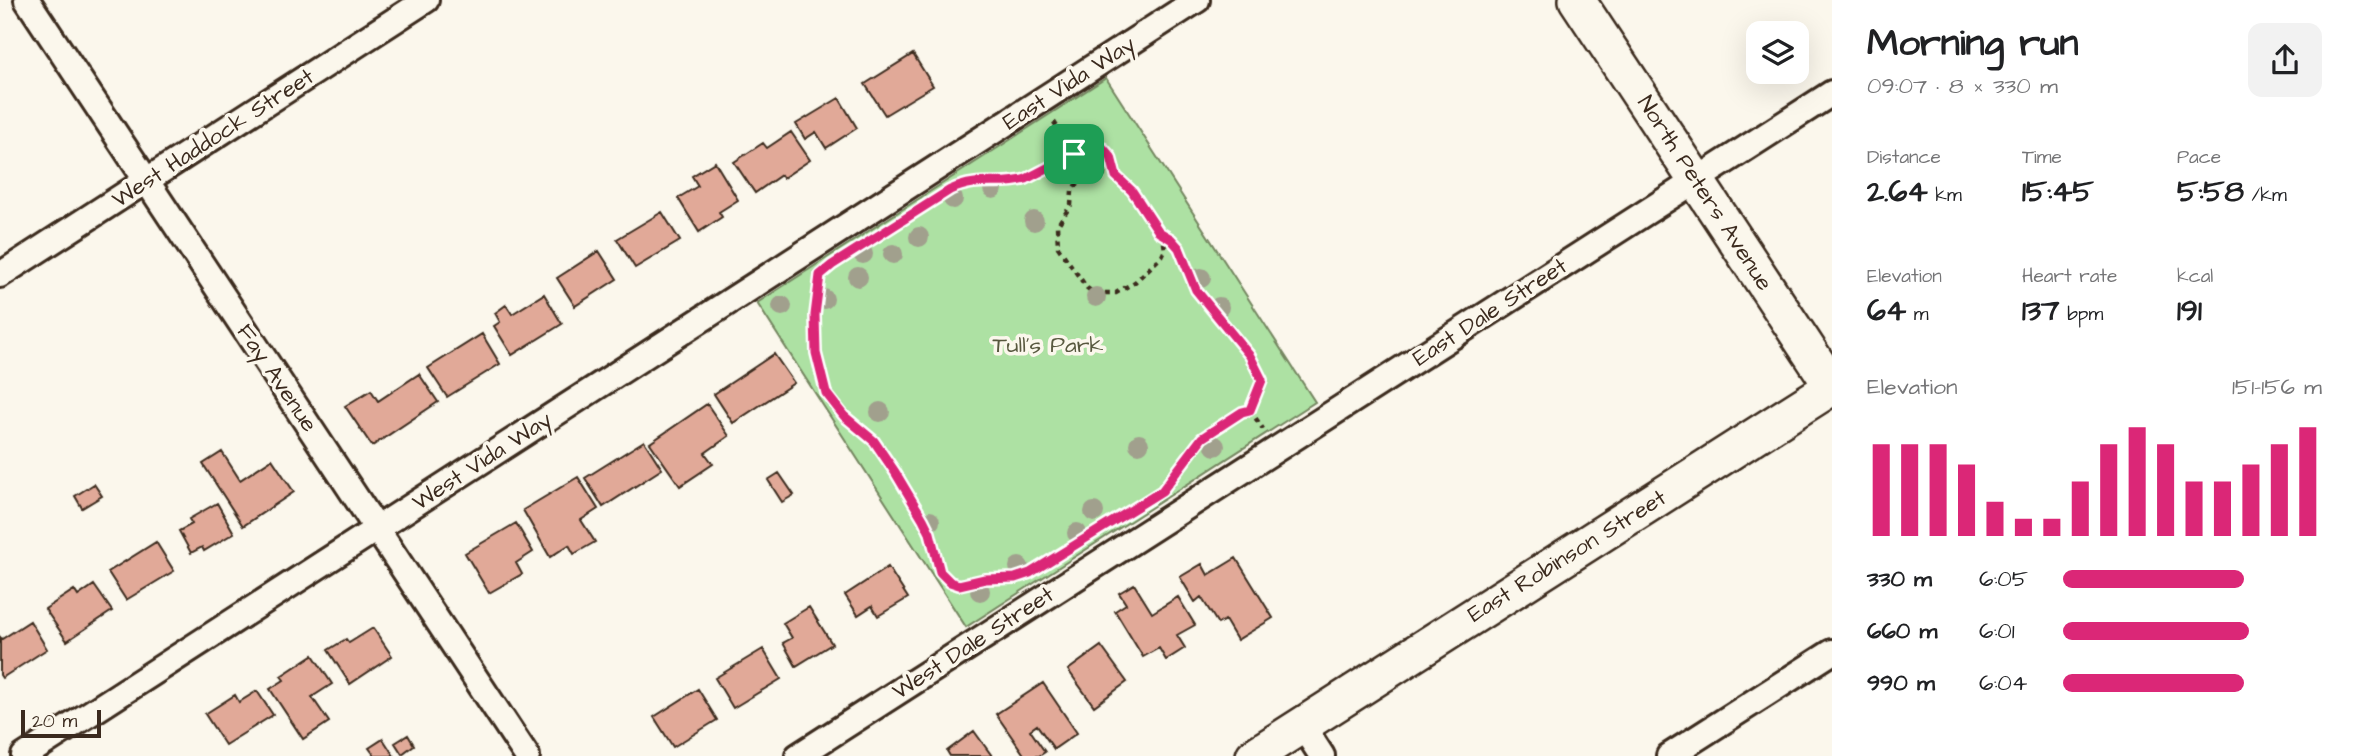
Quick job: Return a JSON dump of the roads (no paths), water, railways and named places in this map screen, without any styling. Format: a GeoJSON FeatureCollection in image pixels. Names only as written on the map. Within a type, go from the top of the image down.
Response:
{"type":"FeatureCollection","features":[{"type":"Feature","properties":{"kind":"main road","name":"North Peters Avenue"},"geometry":{"type":"LineString","coordinates":[[1577,0],[1832,387]]}},
{"type":"Feature","properties":{"kind":"main road","name":"East Robinson Street"},"geometry":{"type":"LineString","coordinates":[[1254,756],[1832,387]]}},
{"type":"Feature","properties":{"kind":"street","name":"Fay Avenue"},"geometry":{"type":"LineString","coordinates":[[27,0],[527,756]]}},
{"type":"Feature","properties":{"kind":"street","name":"West Haddock Street"},"geometry":{"type":"LineString","coordinates":[[0,275],[426,0]]}},
{"type":"Feature","properties":{"kind":"street","name":"East Vida Way"},"geometry":{"type":"LineString","coordinates":[[940,166],[1197,0]]}},
{"type":"Feature","properties":{"kind":"street","name":"East Dale Street"},"geometry":{"type":"LineString","coordinates":[[1147,530],[1832,93]]}},
{"type":"Feature","properties":{"kind":"street","name":"West Vida Way"},"geometry":{"type":"LineString","coordinates":[[24,756],[940,166]]}},
{"type":"Feature","properties":{"kind":"street","name":"West Dale Street"},"geometry":{"type":"LineString","coordinates":[[798,756],[1147,530]]}},
{"type":"Feature","properties":{"kind":"street"},"geometry":{"type":"LineString","coordinates":[[1669,756],[1832,652]]}},
{"type":"Feature","properties":{"kind":"street"},"geometry":{"type":"LineString","coordinates":[[1302,725],[1322,756]]}},
{"type":"Feature","properties":{"kind":"park label","name":"Tull’s Park"},"geometry":{"type":"Point","coordinates":[1048,345]}}]}
